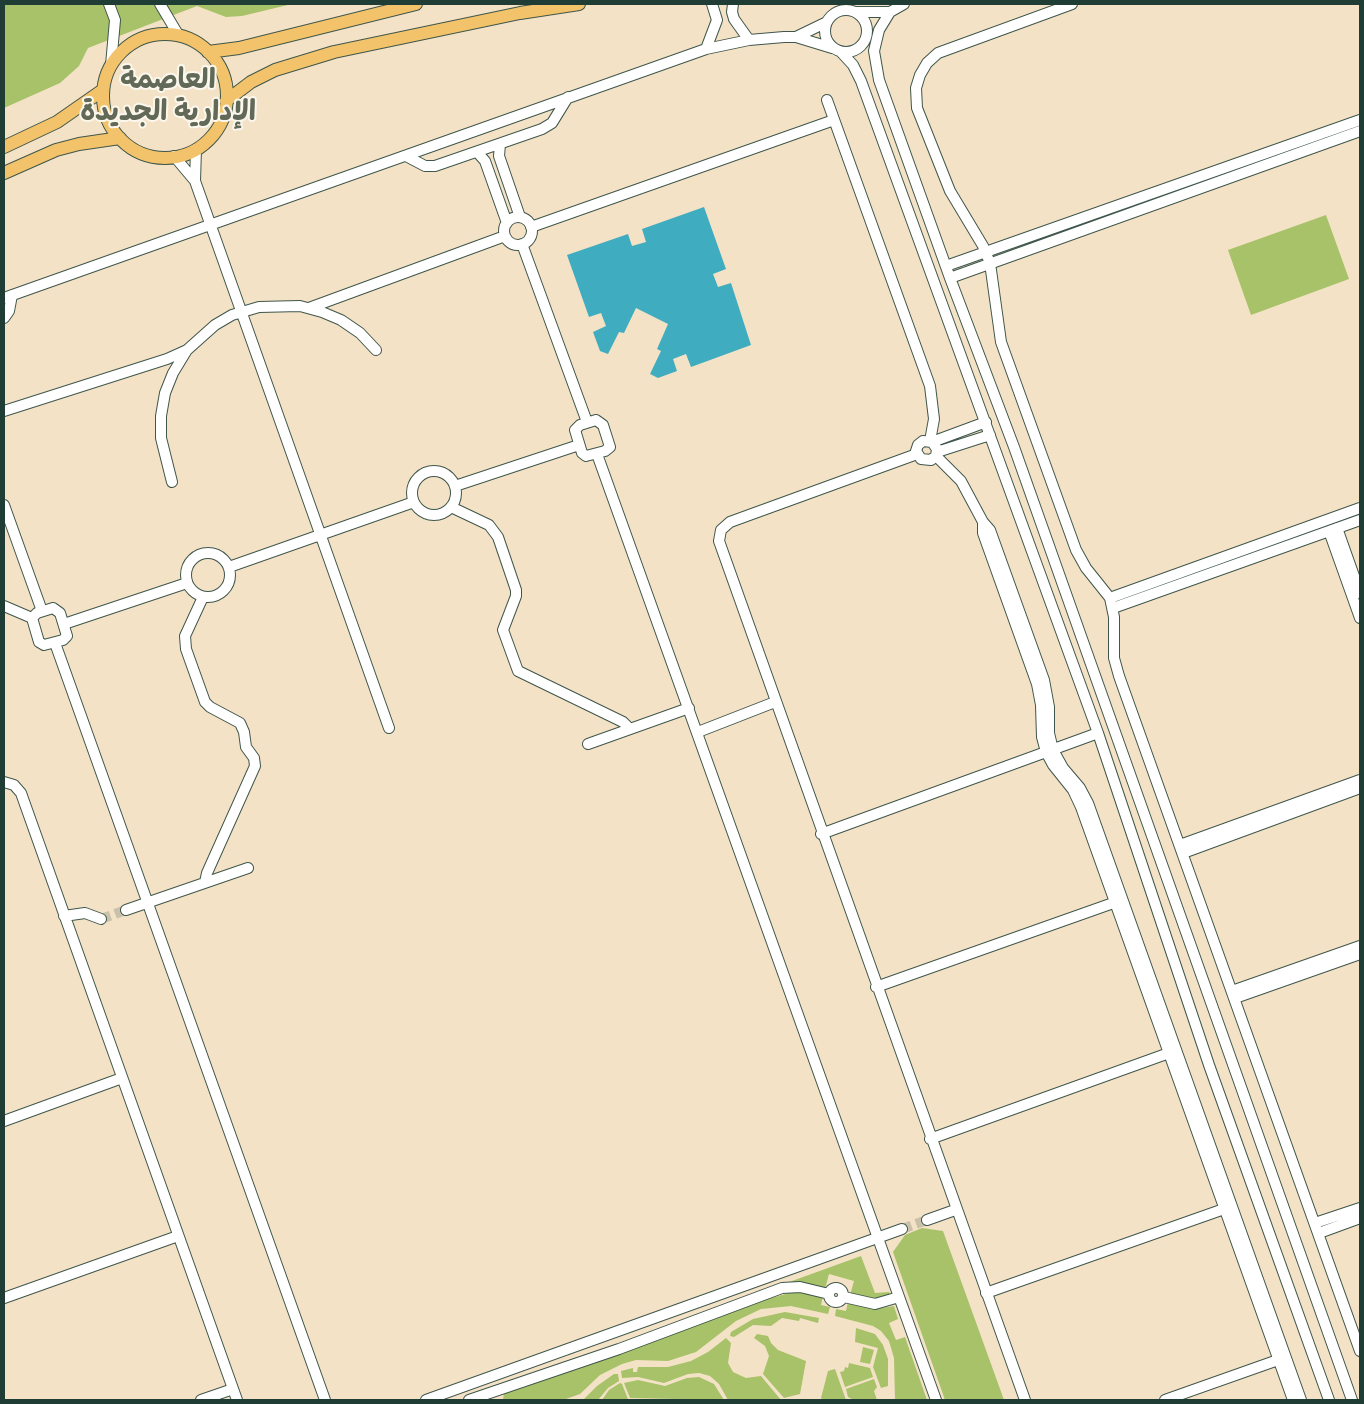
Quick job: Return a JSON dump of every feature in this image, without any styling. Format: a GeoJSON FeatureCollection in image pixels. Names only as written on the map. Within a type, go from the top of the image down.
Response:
{"type":"FeatureCollection","features":[{"type":"Feature","properties":{"kind":"main road"},"geometry":{"type":"LineString","coordinates":[[208,52],[239,48],[416,4]]}},
{"type":"Feature","properties":{"kind":"main road"},"geometry":{"type":"LineString","coordinates":[[226,101],[252,82],[275,70],[319,56],[520,13],[579,4]]}},
{"type":"Feature","properties":{"kind":"main road"},"geometry":{"type":"LineString","coordinates":[[153,35],[179,36],[195,42],[208,52],[218,64],[224,78],[226,101],[222,117],[215,132],[196,149],[174,156],[157,157],[141,152],[120,138],[106,116],[103,90],[111,65],[122,51],[136,41],[153,35]]}},
{"type":"Feature","properties":{"kind":"main road"},"geometry":{"type":"LineString","coordinates":[[4,147],[58,122],[103,90]]}},
{"type":"Feature","properties":{"kind":"main road"},"geometry":{"type":"LineString","coordinates":[[4,172],[56,150],[79,144],[120,138]]}},
{"type":"Feature","properties":{"kind":"street"},"geometry":{"type":"LineString","coordinates":[[108,4],[115,20],[111,65]]}},
{"type":"Feature","properties":{"kind":"street"},"geometry":{"type":"LineString","coordinates":[[160,4],[179,36]]}},
{"type":"Feature","properties":{"kind":"street"},"geometry":{"type":"LineString","coordinates":[[706,50],[718,20],[712,4]]}},
{"type":"Feature","properties":{"kind":"street"},"geometry":{"type":"LineString","coordinates":[[733,4],[734,19],[749,40]]}},
{"type":"Feature","properties":{"kind":"street"},"geometry":{"type":"LineString","coordinates":[[4,318],[9,311],[8,296],[568,97],[706,50],[749,40],[796,37],[836,50],[855,51],[871,39],[890,12],[904,4]]}},
{"type":"Feature","properties":{"kind":"street"},"geometry":{"type":"LineString","coordinates":[[1072,4],[944,50],[927,63],[918,82],[917,108],[946,183],[986,252],[990,263],[1001,342],[1076,550],[1086,568],[1111,603],[1114,652],[1117,667],[1360,1351]]}},
{"type":"Feature","properties":{"kind":"street"},"geometry":{"type":"LineString","coordinates":[[796,37],[827,22],[837,12],[846,10],[855,12],[890,12]]}},
{"type":"Feature","properties":{"kind":"street"},"geometry":{"type":"LineString","coordinates":[[855,12],[865,22],[871,39],[877,72],[950,278],[1014,447],[1352,1400]]}},
{"type":"Feature","properties":{"kind":"street"},"geometry":{"type":"LineString","coordinates":[[827,22],[825,36],[852,65],[861,81],[986,422],[1098,733],[1208,1065],[1329,1400]]}},
{"type":"Feature","properties":{"kind":"street"},"geometry":{"type":"LineString","coordinates":[[406,156],[430,167],[547,127],[568,97]]}},
{"type":"Feature","properties":{"kind":"street"},"geometry":{"type":"LineString","coordinates":[[827,100],[930,386],[934,408],[931,442]]}},
{"type":"Feature","properties":{"kind":"street"},"geometry":{"type":"LineString","coordinates":[[532,227],[834,120]]}},
{"type":"Feature","properties":{"kind":"street"},"geometry":{"type":"LineString","coordinates":[[946,266],[1360,120]]}},
{"type":"Feature","properties":{"kind":"street"},"geometry":{"type":"LineString","coordinates":[[950,278],[1360,131]]}},
{"type":"Feature","properties":{"kind":"street"},"geometry":{"type":"LineString","coordinates":[[500,144],[498,156],[519,212],[532,227],[530,238],[522,244],[512,243],[505,236]]}},
{"type":"Feature","properties":{"kind":"street"},"geometry":{"type":"LineString","coordinates":[[195,182],[196,149]]}},
{"type":"Feature","properties":{"kind":"street"},"geometry":{"type":"LineString","coordinates":[[478,152],[489,172],[507,223],[505,236]]}},
{"type":"Feature","properties":{"kind":"street"},"geometry":{"type":"LineString","coordinates":[[174,156],[195,182],[389,728]]}},
{"type":"Feature","properties":{"kind":"street"},"geometry":{"type":"LineString","coordinates":[[489,172],[496,172],[502,167]]}},
{"type":"Feature","properties":{"kind":"street"},"geometry":{"type":"LineString","coordinates":[[503,212],[519,212]]}},
{"type":"Feature","properties":{"kind":"street"},"geometry":{"type":"LineString","coordinates":[[507,223],[519,212]]}},
{"type":"Feature","properties":{"kind":"street"},"geometry":{"type":"LineString","coordinates":[[308,308],[505,236]]}},
{"type":"Feature","properties":{"kind":"street"},"geometry":{"type":"LineString","coordinates":[[522,244],[587,422]]}},
{"type":"Feature","properties":{"kind":"street"},"geometry":{"type":"LineString","coordinates":[[334,298],[332,308],[334,317]]}},
{"type":"Feature","properties":{"kind":"street"},"geometry":{"type":"LineString","coordinates":[[172,482],[163,450],[161,427],[165,393],[173,373],[187,350],[215,325],[241,312],[279,305],[308,308],[334,317],[360,333],[376,350]]}},
{"type":"Feature","properties":{"kind":"street"},"geometry":{"type":"LineString","coordinates":[[4,411],[160,361],[187,350]]}},
{"type":"Feature","properties":{"kind":"street"},"geometry":{"type":"LineString","coordinates":[[160,361],[173,373]]}},
{"type":"Feature","properties":{"kind":"street"},"geometry":{"type":"LineString","coordinates":[[596,420],[602,423],[609,442],[607,450],[598,454],[584,456],[575,430],[578,426],[587,422],[596,420]]}},
{"type":"Feature","properties":{"kind":"street"},"geometry":{"type":"LineString","coordinates":[[917,454],[920,443],[931,442],[986,422]]}},
{"type":"Feature","properties":{"kind":"street"},"geometry":{"type":"LineString","coordinates":[[917,454],[924,461],[931,460],[936,454],[990,435]]}},
{"type":"Feature","properties":{"kind":"street"},"geometry":{"type":"LineString","coordinates":[[931,442],[936,446],[936,454],[961,481],[983,522],[982,533],[1037,684],[1041,705],[1042,737],[1053,765],[1080,802],[1293,1400]]}},
{"type":"Feature","properties":{"kind":"street"},"geometry":{"type":"LineString","coordinates":[[455,486],[579,445]]}},
{"type":"Feature","properties":{"kind":"street"},"geometry":{"type":"LineString","coordinates":[[598,454],[936,1400]]}},
{"type":"Feature","properties":{"kind":"street"},"geometry":{"type":"LineString","coordinates":[[917,454],[730,522],[721,530],[720,545],[821,834],[1025,1400]]}},
{"type":"Feature","properties":{"kind":"street"},"geometry":{"type":"LineString","coordinates":[[427,473],[442,473],[450,478],[455,486],[456,494],[451,507],[440,514],[432,515],[420,509],[414,502],[415,484],[427,473]]}},
{"type":"Feature","properties":{"kind":"street"},"geometry":{"type":"LineString","coordinates":[[229,567],[414,502]]}},
{"type":"Feature","properties":{"kind":"street"},"geometry":{"type":"LineString","coordinates":[[4,505],[42,611]]}},
{"type":"Feature","properties":{"kind":"street"},"geometry":{"type":"LineString","coordinates":[[451,507],[488,525],[498,537],[516,590],[516,596],[503,630],[518,671],[623,722],[630,729]]}},
{"type":"Feature","properties":{"kind":"street"},"geometry":{"type":"LineString","coordinates":[[1111,603],[1360,508]]}},
{"type":"Feature","properties":{"kind":"street"},"geometry":{"type":"LineString","coordinates":[[1111,603],[1360,520]]}},
{"type":"Feature","properties":{"kind":"street"},"geometry":{"type":"LineString","coordinates":[[1333,529],[1360,593]]}},
{"type":"Feature","properties":{"kind":"street"},"geometry":{"type":"LineString","coordinates":[[1333,529],[1360,618]]}},
{"type":"Feature","properties":{"kind":"street"},"geometry":{"type":"LineString","coordinates":[[200,554],[217,554],[229,567],[230,580],[223,591],[216,596],[203,597],[192,590],[187,582],[187,566],[200,554]]}},
{"type":"Feature","properties":{"kind":"street"},"geometry":{"type":"LineString","coordinates":[[1043,581],[1059,576]]}},
{"type":"Feature","properties":{"kind":"street"},"geometry":{"type":"LineString","coordinates":[[64,624],[187,582]]}},
{"type":"Feature","properties":{"kind":"street"},"geometry":{"type":"LineString","coordinates":[[203,597],[185,636],[186,649],[205,702],[210,707],[240,723],[244,732],[246,747],[255,764],[254,772],[206,873],[205,882]]}},
{"type":"Feature","properties":{"kind":"street"},"geometry":{"type":"LineString","coordinates":[[4,606],[32,618],[40,643],[46,646],[66,638],[64,624],[57,609],[42,611],[35,614],[32,618]]}},
{"type":"Feature","properties":{"kind":"street"},"geometry":{"type":"LineString","coordinates":[[55,643],[325,1400]]}},
{"type":"Feature","properties":{"kind":"street"},"geometry":{"type":"LineString","coordinates":[[1081,688],[1097,682]]}},
{"type":"Feature","properties":{"kind":"street"},"geometry":{"type":"LineString","coordinates":[[698,732],[775,702]]}},
{"type":"Feature","properties":{"kind":"street"},"geometry":{"type":"LineString","coordinates":[[588,744],[689,708]]}},
{"type":"Feature","properties":{"kind":"street"},"geometry":{"type":"LineString","coordinates":[[821,834],[1098,733]]}},
{"type":"Feature","properties":{"kind":"street"},"geometry":{"type":"LineString","coordinates":[[1049,751],[1086,798],[1301,1400]]}},
{"type":"Feature","properties":{"kind":"street"},"geometry":{"type":"LineString","coordinates":[[1182,849],[1360,780]]}},
{"type":"Feature","properties":{"kind":"street"},"geometry":{"type":"LineString","coordinates":[[4,782],[14,785],[20,793],[237,1400]]}},
{"type":"Feature","properties":{"kind":"street"},"geometry":{"type":"LineString","coordinates":[[1182,849],[1360,788]]}},
{"type":"Feature","properties":{"kind":"street"},"geometry":{"type":"LineString","coordinates":[[126,910],[248,868]]}},
{"type":"Feature","properties":{"kind":"street"},"geometry":{"type":"LineString","coordinates":[[876,987],[1116,902]]}},
{"type":"Feature","properties":{"kind":"street"},"geometry":{"type":"LineString","coordinates":[[64,916],[85,913],[101,919]]}},
{"type":"Feature","properties":{"kind":"street"},"geometry":{"type":"LineString","coordinates":[[1234,995],[1360,946]]}},
{"type":"Feature","properties":{"kind":"street"},"geometry":{"type":"LineString","coordinates":[[1234,995],[1360,954]]}},
{"type":"Feature","properties":{"kind":"street"},"geometry":{"type":"LineString","coordinates":[[930,1138],[1169,1053]]}},
{"type":"Feature","properties":{"kind":"street"},"geometry":{"type":"LineString","coordinates":[[4,1122],[122,1078]]}},
{"type":"Feature","properties":{"kind":"street"},"geometry":{"type":"LineString","coordinates":[[1317,1228],[1360,1208]]}},
{"type":"Feature","properties":{"kind":"street"},"geometry":{"type":"LineString","coordinates":[[986,1293],[1224,1209]]}},
{"type":"Feature","properties":{"kind":"street"},"geometry":{"type":"LineString","coordinates":[[927,1220],[956,1210]]}},
{"type":"Feature","properties":{"kind":"street"},"geometry":{"type":"LineString","coordinates":[[1317,1228],[1360,1218]]}},
{"type":"Feature","properties":{"kind":"street"},"geometry":{"type":"LineString","coordinates":[[426,1400],[902,1229]]}},
{"type":"Feature","properties":{"kind":"street"},"geometry":{"type":"LineString","coordinates":[[4,1298],[178,1236]]}},
{"type":"Feature","properties":{"kind":"street"},"geometry":{"type":"LineString","coordinates":[[469,1400],[619,1349],[782,1288],[800,1287],[829,1294],[833,1289],[837,1288],[842,1291],[844,1297],[876,1304],[899,1297]]}},
{"type":"Feature","properties":{"kind":"street"},"geometry":{"type":"LineString","coordinates":[[1165,1400],[1278,1360]]}},
{"type":"Feature","properties":{"kind":"street"},"geometry":{"type":"LineString","coordinates":[[202,1400],[233,1389]]}},
{"type":"Feature","properties":{"kind":"green space"},"geometry":{"type":"Polygon","coordinates":[[[4,4],[292,4],[242,16],[226,17],[197,6],[88,48],[79,66],[60,83],[4,108],[4,4]]]}},
{"type":"Feature","properties":{"kind":"green space"},"geometry":{"type":"Polygon","coordinates":[[[1326,215],[1349,279],[1251,315],[1228,250],[1326,215]]]}},
{"type":"Feature","properties":{"kind":"green space"},"geometry":{"type":"Polygon","coordinates":[[[922,1228],[943,1231],[1004,1400],[945,1400],[893,1252],[905,1235],[922,1228]]]}},
{"type":"Feature","properties":{"kind":"green space"},"geometry":{"type":"Polygon","coordinates":[[[861,1256],[875,1293],[889,1292],[891,1297],[883,1301],[850,1295],[854,1281],[829,1274],[825,1289],[781,1285],[861,1256]]]}},
{"type":"Feature","properties":{"kind":"green space"},"geometry":{"type":"Polygon","coordinates":[[[797,1291],[823,1296],[821,1305],[830,1307],[828,1314],[791,1306],[761,1309],[736,1321],[696,1352],[668,1361],[636,1360],[622,1364],[600,1375],[580,1394],[563,1400],[503,1400],[504,1393],[771,1298],[797,1291]]]}},
{"type":"Feature","properties":{"kind":"green space"},"geometry":{"type":"Polygon","coordinates":[[[848,1302],[876,1309],[894,1306],[898,1319],[889,1323],[896,1340],[905,1337],[927,1400],[895,1400],[894,1358],[889,1341],[881,1331],[873,1326],[835,1316],[836,1309],[846,1311],[848,1302]]]}},
{"type":"Feature","properties":{"kind":"green space"},"geometry":{"type":"Polygon","coordinates":[[[785,1312],[819,1318],[818,1323],[800,1318],[799,1321],[782,1318],[771,1326],[753,1325],[734,1337],[730,1336],[731,1332],[753,1319],[785,1312]]]}},
{"type":"Feature","properties":{"kind":"green space"},"geometry":{"type":"Polygon","coordinates":[[[856,1328],[875,1334],[883,1345],[888,1359],[888,1386],[881,1388],[873,1367],[878,1348],[855,1342],[856,1328]]]}},
{"type":"Feature","properties":{"kind":"green space"},"geometry":{"type":"Polygon","coordinates":[[[757,1334],[768,1336],[771,1343],[778,1350],[806,1361],[800,1394],[784,1398],[763,1374],[769,1356],[765,1346],[754,1338],[757,1334]]]}},
{"type":"Feature","properties":{"kind":"green space"},"geometry":{"type":"Polygon","coordinates":[[[726,1338],[731,1343],[728,1363],[733,1372],[746,1378],[761,1376],[781,1400],[728,1400],[719,1384],[710,1376],[699,1373],[688,1374],[664,1383],[638,1377],[622,1378],[621,1371],[633,1368],[633,1372],[637,1372],[638,1367],[668,1367],[691,1361],[708,1352],[726,1338]]]}},
{"type":"Feature","properties":{"kind":"green space"},"geometry":{"type":"Polygon","coordinates":[[[863,1347],[874,1350],[870,1364],[860,1362],[863,1347]]]}},
{"type":"Feature","properties":{"kind":"green space"},"geometry":{"type":"Polygon","coordinates":[[[849,1363],[870,1368],[873,1377],[845,1387],[840,1372],[844,1371],[845,1367],[848,1368],[849,1363]]]}},
{"type":"Feature","properties":{"kind":"green space"},"geometry":{"type":"Polygon","coordinates":[[[835,1369],[846,1400],[823,1400],[821,1398],[828,1371],[835,1369]]]}},
{"type":"Feature","properties":{"kind":"green space"},"geometry":{"type":"Polygon","coordinates":[[[614,1374],[618,1374],[619,1381],[608,1388],[598,1400],[583,1400],[597,1386],[614,1374]]]}},
{"type":"Feature","properties":{"kind":"green space"},"geometry":{"type":"Polygon","coordinates":[[[699,1377],[714,1384],[724,1400],[630,1398],[624,1383],[638,1380],[665,1386],[687,1378],[699,1377]]]}},
{"type":"Feature","properties":{"kind":"green space"},"geometry":{"type":"Polygon","coordinates":[[[874,1379],[877,1387],[874,1391],[877,1400],[854,1400],[848,1397],[846,1389],[874,1379]]]}},
{"type":"Feature","properties":{"kind":"green space"},"geometry":{"type":"Polygon","coordinates":[[[620,1383],[628,1399],[602,1400],[609,1390],[620,1383]]]}},
{"type":"Feature","properties":{"kind":"water"},"geometry":{"type":"Polygon","coordinates":[[[704,207],[726,269],[713,274],[718,287],[731,283],[751,345],[691,367],[686,354],[673,359],[677,371],[658,378],[650,374],[661,351],[657,349],[668,324],[636,308],[624,333],[619,332],[608,354],[600,351],[593,332],[606,326],[601,313],[589,317],[567,255],[628,234],[632,246],[646,242],[642,229],[704,207]]]}},
{"type":"Feature","properties":{"kind":"tunnel"},"geometry":{"type":"LineString","coordinates":[[101,919],[126,910]]}},
{"type":"Feature","properties":{"kind":"tunnel"},"geometry":{"type":"LineString","coordinates":[[902,1229],[927,1220]]}},
{"type":"Feature","properties":{"kind":"district","name":"العاصمة الإدارية الجديدة"},"geometry":{"type":"Point","coordinates":[168,97]}}]}
